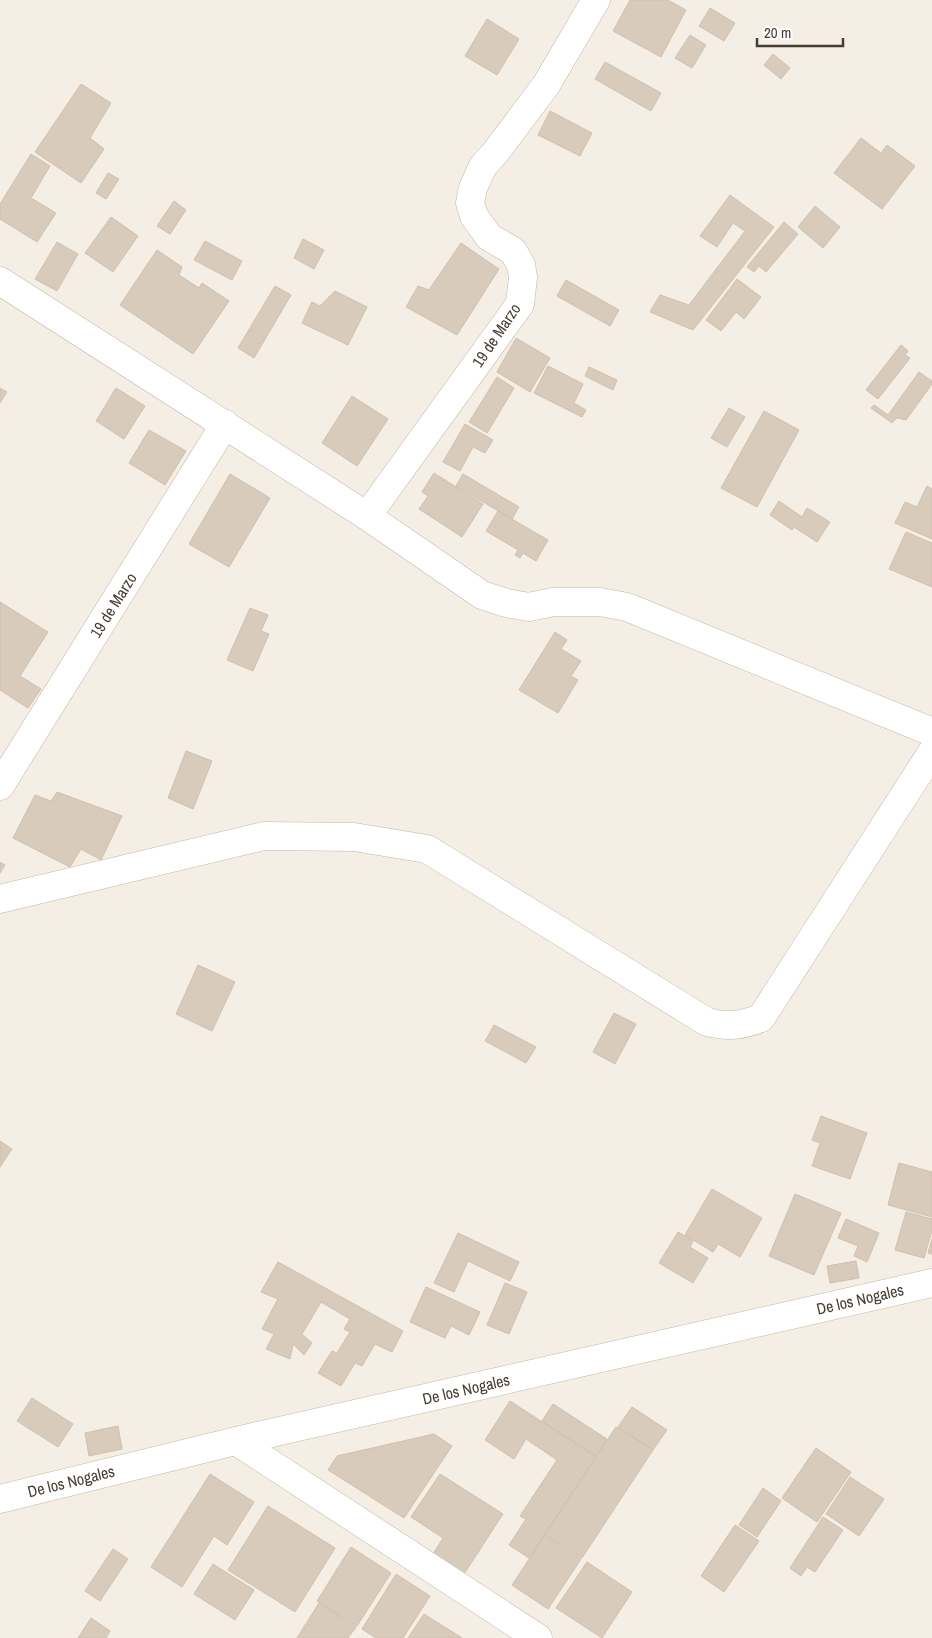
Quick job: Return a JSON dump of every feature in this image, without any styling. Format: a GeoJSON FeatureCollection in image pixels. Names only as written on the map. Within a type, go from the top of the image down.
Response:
{"type":"FeatureCollection","features":[{"type":"Feature","properties":{"kind":"street","name":"19 de Marzo"},"geometry":{"type":"LineString","coordinates":[[367,516],[520,304],[523,277],[521,265],[513,251],[489,237],[474,216],[470,203],[473,188],[482,166],[495,153],[546,85],[596,0]]}},
{"type":"Feature","properties":{"kind":"street"},"geometry":{"type":"LineString","coordinates":[[0,281],[367,516],[482,594],[506,603],[529,607],[553,602],[600,602],[627,607],[932,732]]}},
{"type":"Feature","properties":{"kind":"street","name":"19 de Marzo"},"geometry":{"type":"LineString","coordinates":[[0,786],[225,424]]}},
{"type":"Feature","properties":{"kind":"street"},"geometry":{"type":"LineString","coordinates":[[0,899],[264,836],[363,838],[427,849],[707,1022],[727,1026],[746,1024],[760,1018],[932,752]]}},
{"type":"Feature","properties":{"kind":"street","name":"De los Nogales"},"geometry":{"type":"LineString","coordinates":[[0,1499],[236,1441],[932,1283]]}},
{"type":"Feature","properties":{"kind":"street"},"geometry":{"type":"LineString","coordinates":[[236,1441],[538,1638]]}},
{"type":"Feature","properties":{"kind":"building"},"geometry":{"type":"Polygon","coordinates":[[[630,0],[668,0],[686,10],[661,57],[613,31],[630,0]]]}},
{"type":"Feature","properties":{"kind":"building"},"geometry":{"type":"Polygon","coordinates":[[[710,8],[735,23],[724,41],[699,26],[710,8]]]}},
{"type":"Feature","properties":{"kind":"building"},"geometry":{"type":"Polygon","coordinates":[[[487,19],[519,39],[497,75],[465,56],[487,19]]]}},
{"type":"Feature","properties":{"kind":"building"},"geometry":{"type":"Polygon","coordinates":[[[690,35],[706,45],[692,68],[675,58],[690,35]]]}},
{"type":"Feature","properties":{"kind":"building"},"geometry":{"type":"Polygon","coordinates":[[[773,54],[790,68],[781,79],[764,65],[773,54]]]}},
{"type":"Feature","properties":{"kind":"building"},"geometry":{"type":"Polygon","coordinates":[[[605,62],[661,93],[651,111],[595,79],[605,62]]]}},
{"type":"Feature","properties":{"kind":"building"},"geometry":{"type":"Polygon","coordinates":[[[81,84],[111,103],[90,138],[104,149],[81,183],[35,152],[81,84]]]}},
{"type":"Feature","properties":{"kind":"building"},"geometry":{"type":"Polygon","coordinates":[[[550,111],[592,133],[580,156],[538,135],[550,111]]]}},
{"type":"Feature","properties":{"kind":"building"},"geometry":{"type":"Polygon","coordinates":[[[861,138],[881,153],[887,145],[915,166],[882,209],[834,173],[861,138]]]}},
{"type":"Feature","properties":{"kind":"building"},"geometry":{"type":"Polygon","coordinates":[[[31,154],[50,166],[31,198],[56,213],[37,242],[0,219],[0,204],[31,154]]]}},
{"type":"Feature","properties":{"kind":"building"},"geometry":{"type":"Polygon","coordinates":[[[108,173],[119,179],[106,199],[96,193],[108,173]]]}},
{"type":"Feature","properties":{"kind":"building"},"geometry":{"type":"Polygon","coordinates":[[[730,195],[774,227],[693,330],[650,312],[660,295],[689,305],[745,231],[733,223],[717,247],[700,236],[730,195]]]}},
{"type":"Feature","properties":{"kind":"building"},"geometry":{"type":"Polygon","coordinates":[[[174,201],[186,210],[170,234],[157,226],[174,201]]]}},
{"type":"Feature","properties":{"kind":"building"},"geometry":{"type":"Polygon","coordinates":[[[815,206],[840,227],[823,248],[798,227],[815,206]]]}},
{"type":"Feature","properties":{"kind":"building"},"geometry":{"type":"Polygon","coordinates":[[[111,217],[138,236],[113,272],[85,253],[111,217]]]}},
{"type":"Feature","properties":{"kind":"building"},"geometry":{"type":"Polygon","coordinates":[[[784,222],[798,234],[766,272],[759,266],[754,272],[747,267],[784,222]]]}},
{"type":"Feature","properties":{"kind":"building"},"geometry":{"type":"Polygon","coordinates":[[[303,239],[324,250],[314,269],[294,258],[303,239]]]}},
{"type":"Feature","properties":{"kind":"building"},"geometry":{"type":"Polygon","coordinates":[[[205,241],[242,261],[232,280],[194,260],[205,241]]]}},
{"type":"Feature","properties":{"kind":"building"},"geometry":{"type":"Polygon","coordinates":[[[57,242],[78,254],[57,291],[35,279],[57,242]]]}},
{"type":"Feature","properties":{"kind":"building"},"geometry":{"type":"Polygon","coordinates":[[[461,243],[499,269],[457,335],[406,307],[418,286],[429,290],[461,243]]]}},
{"type":"Feature","properties":{"kind":"building"},"geometry":{"type":"Polygon","coordinates":[[[157,250],[182,267],[179,275],[199,288],[202,283],[229,301],[193,354],[120,305],[157,250]]]}},
{"type":"Feature","properties":{"kind":"building"},"geometry":{"type":"Polygon","coordinates":[[[737,279],[761,297],[744,319],[736,312],[721,331],[706,320],[737,279]]]}},
{"type":"Feature","properties":{"kind":"building"},"geometry":{"type":"Polygon","coordinates":[[[566,280],[619,310],[610,326],[557,296],[566,280]]]}},
{"type":"Feature","properties":{"kind":"building"},"geometry":{"type":"Polygon","coordinates":[[[275,286],[291,295],[254,358],[238,348],[275,286]]]}},
{"type":"Feature","properties":{"kind":"building"},"geometry":{"type":"Polygon","coordinates":[[[335,291],[367,307],[348,345],[302,323],[312,302],[320,306],[335,291]]]}},
{"type":"Feature","properties":{"kind":"building"},"geometry":{"type":"Polygon","coordinates":[[[516,338],[550,358],[530,392],[497,372],[516,338]]]}},
{"type":"Feature","properties":{"kind":"building"},"geometry":{"type":"Polygon","coordinates":[[[901,345],[908,351],[905,355],[910,358],[878,399],[866,390],[901,345]]]}},
{"type":"Feature","properties":{"kind":"building"},"geometry":{"type":"Polygon","coordinates":[[[548,366],[583,384],[574,403],[586,410],[582,417],[534,393],[548,366]]]}},
{"type":"Feature","properties":{"kind":"building"},"geometry":{"type":"Polygon","coordinates":[[[589,367],[617,380],[613,390],[585,376],[589,367]]]}},
{"type":"Feature","properties":{"kind":"building"},"geometry":{"type":"Polygon","coordinates":[[[919,372],[932,381],[932,384],[906,420],[897,418],[892,423],[871,408],[874,405],[888,415],[919,372]]]}},
{"type":"Feature","properties":{"kind":"building"},"geometry":{"type":"Polygon","coordinates":[[[497,377],[514,388],[487,433],[469,422],[497,377]]]}},
{"type":"Feature","properties":{"kind":"building"},"geometry":{"type":"Polygon","coordinates":[[[0,388],[7,392],[0,403],[0,388]]]}},
{"type":"Feature","properties":{"kind":"building"},"geometry":{"type":"Polygon","coordinates":[[[116,388],[145,406],[124,439],[96,421],[116,388]]]}},
{"type":"Feature","properties":{"kind":"building"},"geometry":{"type":"Polygon","coordinates":[[[352,396],[388,419],[357,466],[322,443],[352,396]]]}},
{"type":"Feature","properties":{"kind":"building"},"geometry":{"type":"Polygon","coordinates":[[[729,408],[745,417],[727,447],[711,438],[729,408]]]}},
{"type":"Feature","properties":{"kind":"building"},"geometry":{"type":"Polygon","coordinates":[[[764,411],[799,430],[757,507],[721,488],[764,411]]]}},
{"type":"Feature","properties":{"kind":"building"},"geometry":{"type":"Polygon","coordinates":[[[465,424],[493,440],[485,453],[473,447],[460,471],[443,462],[465,424]]]}},
{"type":"Feature","properties":{"kind":"building"},"geometry":{"type":"Polygon","coordinates":[[[149,430],[186,451],[165,485],[129,463],[149,430]]]}},
{"type":"Feature","properties":{"kind":"building"},"geometry":{"type":"Polygon","coordinates":[[[434,473],[483,504],[462,537],[419,509],[428,496],[422,492],[434,473]]]}},
{"type":"Feature","properties":{"kind":"building"},"geometry":{"type":"Polygon","coordinates":[[[230,474],[270,498],[229,567],[189,544],[230,474]]]}},
{"type":"Feature","properties":{"kind":"building"},"geometry":{"type":"Polygon","coordinates":[[[463,474],[519,507],[512,519],[456,486],[463,474]]]}},
{"type":"Feature","properties":{"kind":"building"},"geometry":{"type":"Polygon","coordinates":[[[927,486],[932,489],[932,539],[895,523],[905,502],[917,507],[927,486]]]}},
{"type":"Feature","properties":{"kind":"building"},"geometry":{"type":"Polygon","coordinates":[[[779,501],[802,517],[807,508],[830,522],[817,542],[794,527],[792,530],[770,515],[779,501]]]}},
{"type":"Feature","properties":{"kind":"building"},"geometry":{"type":"Polygon","coordinates":[[[498,511],[548,540],[536,561],[523,553],[520,558],[515,555],[518,550],[486,531],[498,511]]]}},
{"type":"Feature","properties":{"kind":"building"},"geometry":{"type":"Polygon","coordinates":[[[906,532],[932,543],[932,587],[889,569],[906,532]]]}},
{"type":"Feature","properties":{"kind":"building"},"geometry":{"type":"Polygon","coordinates":[[[0,602],[48,632],[20,676],[41,689],[28,708],[0,690],[0,602]]]}},
{"type":"Feature","properties":{"kind":"building"},"geometry":{"type":"Polygon","coordinates":[[[250,608],[268,615],[261,631],[269,634],[253,671],[227,660],[250,608]]]}},
{"type":"Feature","properties":{"kind":"building"},"geometry":{"type":"Polygon","coordinates":[[[555,632],[567,640],[561,649],[581,661],[571,676],[578,680],[558,713],[519,690],[555,632]]]}},
{"type":"Feature","properties":{"kind":"building"},"geometry":{"type":"Polygon","coordinates":[[[186,751],[212,761],[193,809],[168,798],[186,751]]]}},
{"type":"Feature","properties":{"kind":"building"},"geometry":{"type":"Polygon","coordinates":[[[57,792],[122,816],[101,860],[81,849],[70,867],[13,838],[35,795],[51,801],[57,792]]]}},
{"type":"Feature","properties":{"kind":"building"},"geometry":{"type":"Polygon","coordinates":[[[0,862],[5,865],[0,873],[0,862]]]}},
{"type":"Feature","properties":{"kind":"building"},"geometry":{"type":"Polygon","coordinates":[[[198,965],[235,982],[212,1031],[176,1014],[198,965]]]}},
{"type":"Feature","properties":{"kind":"building"},"geometry":{"type":"Polygon","coordinates":[[[614,1013],[636,1024],[615,1064],[593,1052],[614,1013]]]}},
{"type":"Feature","properties":{"kind":"building"},"geometry":{"type":"Polygon","coordinates":[[[494,1025],[536,1047],[526,1063],[485,1041],[494,1025]]]}},
{"type":"Feature","properties":{"kind":"building"},"geometry":{"type":"Polygon","coordinates":[[[821,1116],[867,1133],[850,1179],[812,1166],[820,1143],[812,1140],[821,1116]]]}},
{"type":"Feature","properties":{"kind":"building"},"geometry":{"type":"Polygon","coordinates":[[[0,1141],[12,1149],[0,1167],[0,1141]]]}},
{"type":"Feature","properties":{"kind":"building"},"geometry":{"type":"Polygon","coordinates":[[[899,1163],[932,1172],[932,1217],[888,1205],[899,1163]]]}},
{"type":"Feature","properties":{"kind":"building"},"geometry":{"type":"Polygon","coordinates":[[[712,1189],[762,1218],[740,1257],[718,1244],[713,1252],[685,1235],[712,1189]]]}},
{"type":"Feature","properties":{"kind":"building"},"geometry":{"type":"Polygon","coordinates":[[[795,1194],[841,1213],[814,1275],[769,1256],[795,1194]]]}},
{"type":"Feature","properties":{"kind":"building"},"geometry":{"type":"Polygon","coordinates":[[[906,1212],[932,1219],[932,1230],[924,1258],[895,1250],[906,1212]]]}},
{"type":"Feature","properties":{"kind":"building"},"geometry":{"type":"Polygon","coordinates":[[[846,1219],[879,1233],[867,1262],[854,1256],[858,1246],[838,1238],[846,1219]]]}},
{"type":"Feature","properties":{"kind":"building"},"geometry":{"type":"Polygon","coordinates":[[[678,1232],[693,1241],[690,1247],[708,1258],[693,1283],[659,1263],[678,1232]]]}},
{"type":"Feature","properties":{"kind":"building"},"geometry":{"type":"Polygon","coordinates":[[[458,1233],[519,1262],[510,1281],[468,1261],[454,1292],[434,1283],[458,1233]]]}},
{"type":"Feature","properties":{"kind":"building"},"geometry":{"type":"Polygon","coordinates":[[[932,1239],[932,1254],[928,1253],[932,1239]]]}},
{"type":"Feature","properties":{"kind":"building"},"geometry":{"type":"Polygon","coordinates":[[[856,1261],[859,1278],[830,1283],[827,1266],[856,1261]]]}},
{"type":"Feature","properties":{"kind":"building"},"geometry":{"type":"Polygon","coordinates":[[[278,1262],[403,1331],[392,1352],[375,1344],[362,1366],[355,1363],[341,1386],[318,1373],[332,1351],[337,1353],[350,1332],[344,1329],[350,1319],[321,1302],[302,1334],[312,1343],[304,1355],[293,1344],[290,1359],[266,1349],[274,1334],[262,1329],[278,1299],[261,1292],[278,1262]]]}},
{"type":"Feature","properties":{"kind":"building"},"geometry":{"type":"Polygon","coordinates":[[[505,1283],[527,1292],[509,1334],[487,1325],[505,1283]]]}},
{"type":"Feature","properties":{"kind":"building"},"geometry":{"type":"Polygon","coordinates":[[[426,1287],[480,1312],[469,1335],[451,1326],[445,1338],[410,1322],[426,1287]]]}},
{"type":"Feature","properties":{"kind":"building"},"geometry":{"type":"Polygon","coordinates":[[[32,1398],[73,1424],[58,1447],[17,1421],[32,1398]]]}},
{"type":"Feature","properties":{"kind":"building"},"geometry":{"type":"Polygon","coordinates":[[[510,1401],[596,1457],[529,1558],[509,1545],[526,1519],[520,1516],[557,1460],[526,1439],[514,1459],[485,1440],[510,1401]]]}},
{"type":"Feature","properties":{"kind":"building"},"geometry":{"type":"Polygon","coordinates":[[[553,1404],[607,1439],[596,1456],[542,1421],[553,1404]]]}},
{"type":"Feature","properties":{"kind":"building"},"geometry":{"type":"Polygon","coordinates":[[[632,1407],[667,1430],[653,1450],[618,1427],[632,1407]]]}},
{"type":"Feature","properties":{"kind":"building"},"geometry":{"type":"Polygon","coordinates":[[[118,1426],[122,1449],[89,1456],[85,1433],[118,1426]]]}},
{"type":"Feature","properties":{"kind":"building"},"geometry":{"type":"Polygon","coordinates":[[[616,1427],[653,1450],[582,1558],[545,1534],[616,1427]]]}},
{"type":"Feature","properties":{"kind":"building"},"geometry":{"type":"Polygon","coordinates":[[[434,1434],[452,1446],[404,1518],[328,1470],[337,1456],[434,1434]]]}},
{"type":"Feature","properties":{"kind":"building"},"geometry":{"type":"Polygon","coordinates":[[[816,1448],[851,1472],[817,1522],[782,1498],[816,1448]]]}},
{"type":"Feature","properties":{"kind":"building"},"geometry":{"type":"Polygon","coordinates":[[[210,1474],[254,1502],[227,1545],[214,1536],[182,1587],[151,1567],[210,1474]]]}},
{"type":"Feature","properties":{"kind":"building"},"geometry":{"type":"Polygon","coordinates":[[[440,1474],[503,1514],[464,1574],[433,1554],[443,1538],[411,1517],[440,1474]]]}},
{"type":"Feature","properties":{"kind":"building"},"geometry":{"type":"Polygon","coordinates":[[[850,1477],[884,1499],[859,1536],[826,1514],[850,1477]]]}},
{"type":"Feature","properties":{"kind":"building"},"geometry":{"type":"Polygon","coordinates":[[[763,1488],[781,1501],[757,1537],[739,1525],[763,1488]]]}},
{"type":"Feature","properties":{"kind":"building"},"geometry":{"type":"Polygon","coordinates":[[[268,1506],[335,1548],[295,1612],[228,1570],[268,1506]]]}},
{"type":"Feature","properties":{"kind":"building"},"geometry":{"type":"Polygon","coordinates":[[[823,1517],[843,1530],[815,1572],[807,1567],[801,1576],[790,1568],[823,1517]]]}},
{"type":"Feature","properties":{"kind":"building"},"geometry":{"type":"Polygon","coordinates":[[[735,1525],[759,1541],[724,1592],[701,1576],[735,1525]]]}},
{"type":"Feature","properties":{"kind":"building"},"geometry":{"type":"Polygon","coordinates":[[[545,1535],[581,1559],[548,1609],[512,1585],[545,1535]]]}},
{"type":"Feature","properties":{"kind":"building"},"geometry":{"type":"Polygon","coordinates":[[[351,1547],[391,1573],[357,1626],[317,1601],[351,1547]]]}},
{"type":"Feature","properties":{"kind":"building"},"geometry":{"type":"Polygon","coordinates":[[[113,1549],[128,1559],[100,1601],[85,1591],[113,1549]]]}},
{"type":"Feature","properties":{"kind":"building"},"geometry":{"type":"Polygon","coordinates":[[[587,1562],[632,1592],[602,1638],[556,1608],[587,1562]]]}},
{"type":"Feature","properties":{"kind":"building"},"geometry":{"type":"Polygon","coordinates":[[[213,1564],[254,1590],[235,1620],[194,1594],[213,1564]]]}},
{"type":"Feature","properties":{"kind":"building"},"geometry":{"type":"Polygon","coordinates":[[[396,1574],[430,1596],[403,1638],[376,1638],[362,1629],[396,1574]]]}},
{"type":"Feature","properties":{"kind":"building"},"geometry":{"type":"Polygon","coordinates":[[[319,1603],[356,1627],[348,1638],[297,1638],[319,1603]]]}},
{"type":"Feature","properties":{"kind":"building"},"geometry":{"type":"Polygon","coordinates":[[[424,1614],[462,1638],[408,1638],[424,1614]]]}},
{"type":"Feature","properties":{"kind":"building"},"geometry":{"type":"Polygon","coordinates":[[[91,1618],[110,1631],[106,1638],[78,1638],[91,1618]]]}}]}
